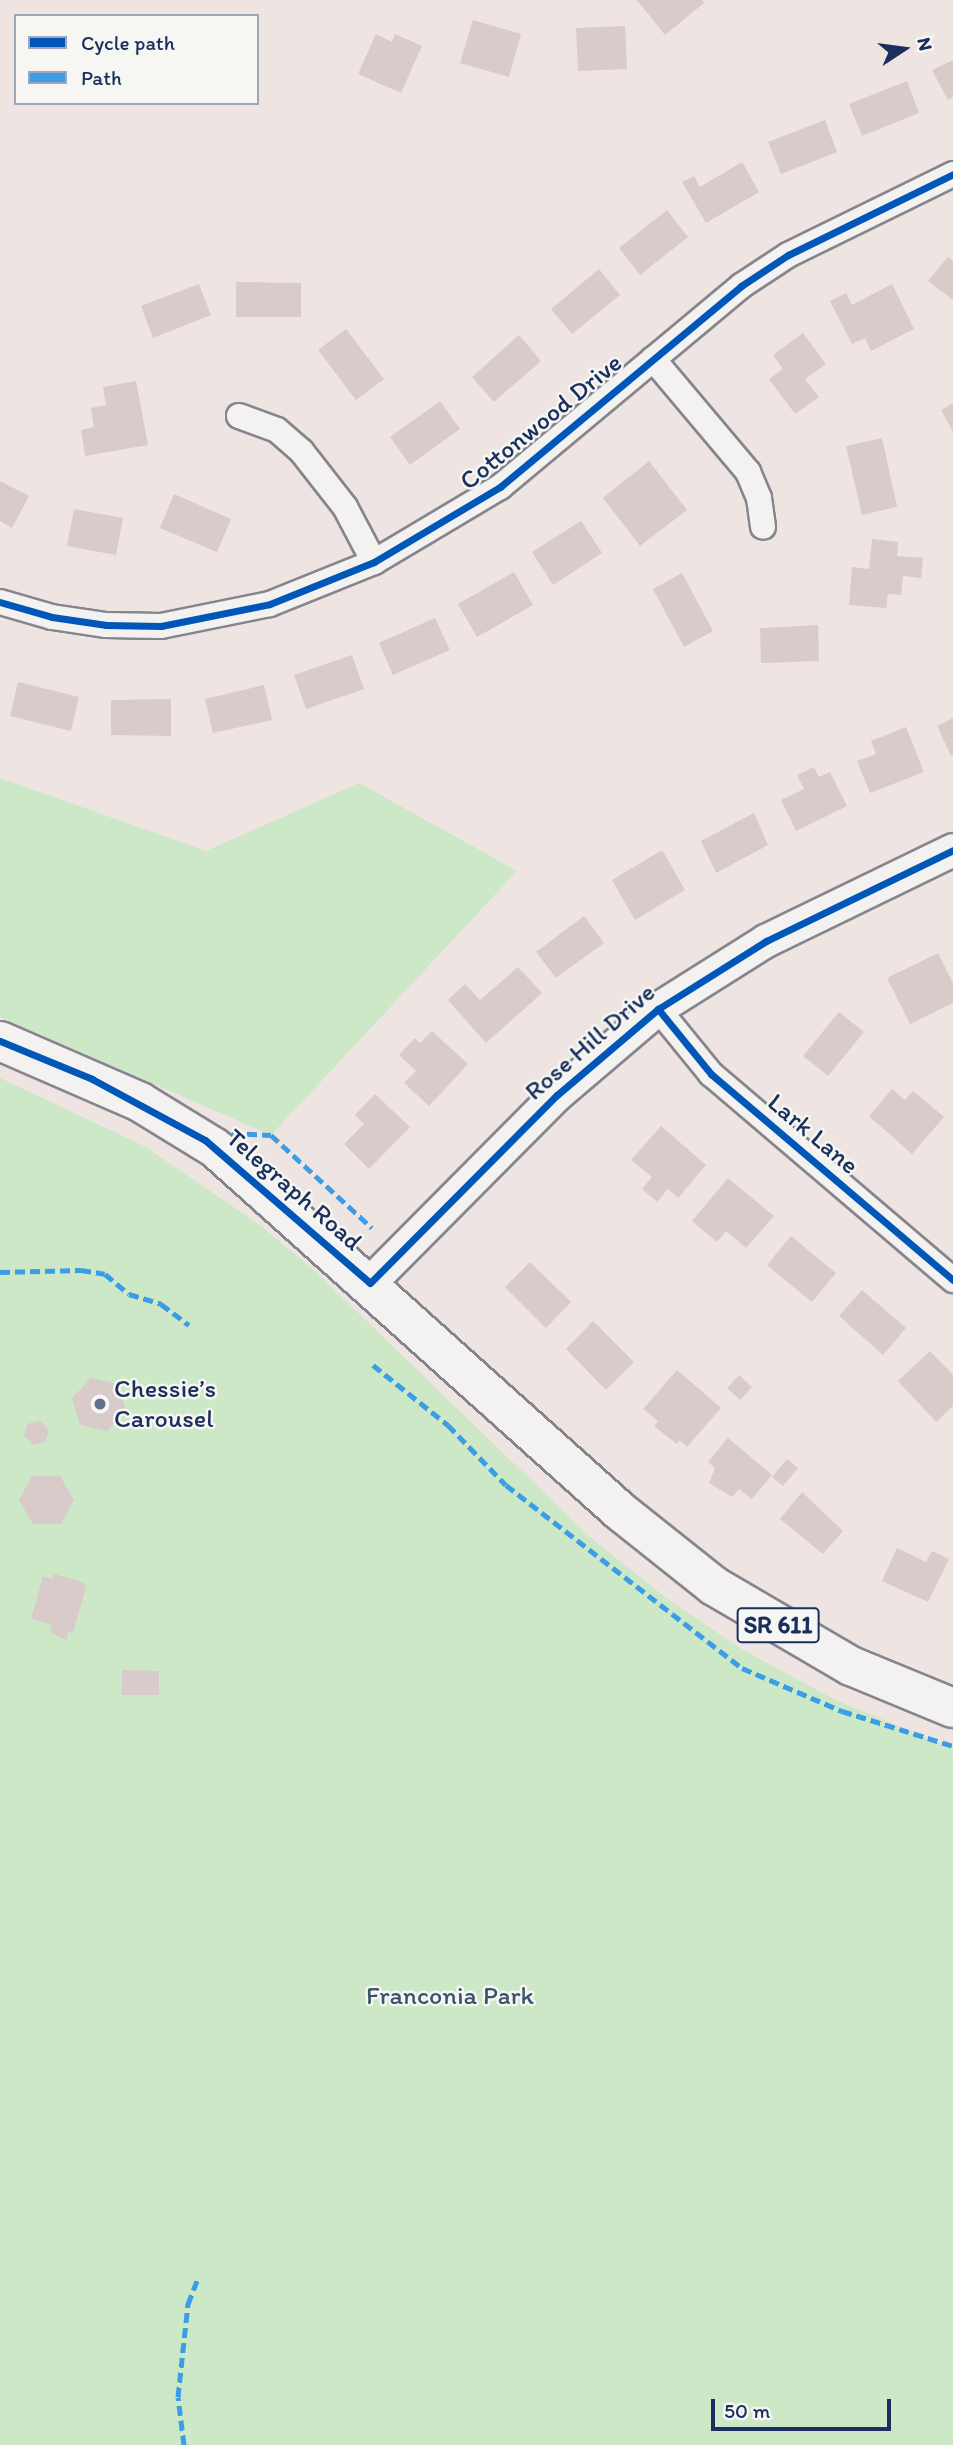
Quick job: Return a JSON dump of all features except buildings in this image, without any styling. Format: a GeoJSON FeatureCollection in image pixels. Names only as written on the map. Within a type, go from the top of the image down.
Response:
{"type":"FeatureCollection","features":[{"type":"Feature","properties":{"kind":"main road","name":"Telegraph Road"},"geometry":{"type":"LineString","coordinates":[[0,1041],[92,1079],[205,1140],[370,1283],[621,1512],[714,1586],[851,1666],[953,1708]]}},
{"type":"Feature","properties":{"kind":"street","name":"Cottonwood Drive"},"geometry":{"type":"LineString","coordinates":[[0,602],[52,617],[106,625],[161,626],[212,619],[270,604],[374,562],[500,488],[741,286],[788,255],[953,174]]}},
{"type":"Feature","properties":{"kind":"street"},"geometry":{"type":"LineString","coordinates":[[653,359],[748,472],[759,498],[763,527]]}},
{"type":"Feature","properties":{"kind":"street"},"geometry":{"type":"LineString","coordinates":[[239,416],[277,430],[302,452],[345,507],[374,562]]}},
{"type":"Feature","properties":{"kind":"street","name":"Rose Hill Drive"},"geometry":{"type":"LineString","coordinates":[[370,1283],[556,1095],[658,1009],[766,941],[953,850]]}},
{"type":"Feature","properties":{"kind":"street","name":"Lark Lane"},"geometry":{"type":"LineString","coordinates":[[658,1009],[711,1074],[953,1280]]}},
{"type":"Feature","properties":{"kind":"green space"},"geometry":{"type":"Polygon","coordinates":[[[0,778],[206,851],[359,783],[517,871],[271,1135],[0,1017],[0,778]]]}},
{"type":"Feature","properties":{"kind":"green space","name":"Franconia Park"},"geometry":{"type":"Polygon","coordinates":[[[0,1078],[144,1146],[260,1225],[318,1274],[592,1539],[669,1600],[740,1648],[835,1700],[953,1748],[953,2445],[0,2445],[0,1078]]]}},
{"type":"Feature","properties":{"kind":"marked path"},"geometry":{"type":"LineString","coordinates":[[232,1133],[271,1135],[372,1228]]}},
{"type":"Feature","properties":{"kind":"marked path"},"geometry":{"type":"LineString","coordinates":[[0,1272],[81,1270],[105,1274],[129,1294],[161,1304],[189,1325]]}},
{"type":"Feature","properties":{"kind":"marked path"},"geometry":{"type":"LineString","coordinates":[[373,1365],[448,1425],[506,1485],[742,1668],[842,1711],[953,1746]]}},
{"type":"Feature","properties":{"kind":"marked path"},"geometry":{"type":"LineString","coordinates":[[184,2445],[178,2397],[188,2304],[198,2278]]}},
{"type":"Feature","properties":{"kind":"cycle path"},"geometry":{"type":"LineString","coordinates":[[0,602],[52,617],[106,625],[161,626],[270,604],[374,562],[500,487],[741,286],[788,255],[953,174]]}},
{"type":"Feature","properties":{"kind":"cycle path"},"geometry":{"type":"LineString","coordinates":[[0,1041],[92,1079],[205,1140],[370,1283],[557,1095],[658,1009],[766,941],[953,850]]}},
{"type":"Feature","properties":{"kind":"cycle path"},"geometry":{"type":"LineString","coordinates":[[658,1009],[711,1074],[953,1280]]}},
{"type":"Feature","properties":{"kind":"place","name":"Chessie’s Carousel"},"geometry":{"type":"Point","coordinates":[100,1404]}}]}
